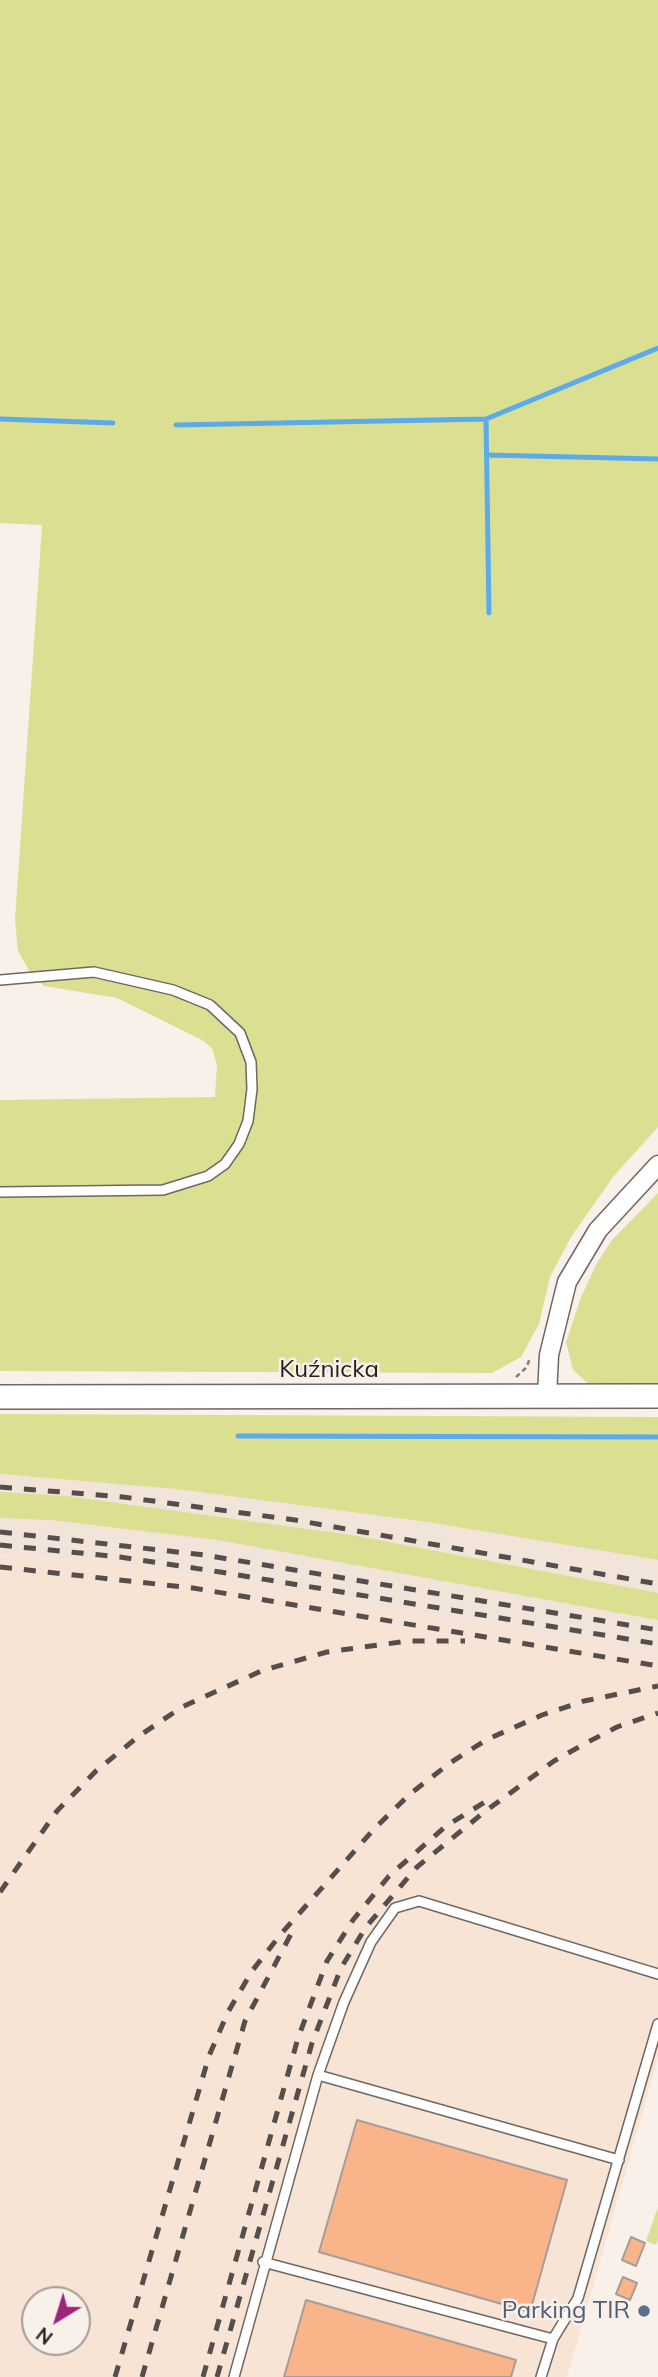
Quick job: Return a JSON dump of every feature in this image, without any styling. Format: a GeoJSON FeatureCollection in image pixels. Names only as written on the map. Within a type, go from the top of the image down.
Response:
{"type":"FeatureCollection","features":[{"type":"Feature","properties":{"kind":"street"},"geometry":{"type":"LineString","coordinates":[[547,1396],[552,1340],[567,1282],[598,1230],[658,1165]]}},
{"type":"Feature","properties":{"kind":"street","name":"Kuźnicka"},"geometry":{"type":"LineString","coordinates":[[0,1396],[658,1396]]}},
{"type":"Feature","properties":{"kind":"lane"},"geometry":{"type":"LineString","coordinates":[[0,980],[94,972],[173,990],[210,1005],[240,1032],[251,1062],[252,1089],[248,1121],[239,1144],[225,1164],[208,1177],[163,1190],[0,1192]]}},
{"type":"Feature","properties":{"kind":"lane"},"geometry":{"type":"LineString","coordinates":[[234,2377],[318,2075],[344,2002],[371,1942],[395,1908],[408,1902],[419,1901],[658,1974]]}},
{"type":"Feature","properties":{"kind":"lane"},"geometry":{"type":"LineString","coordinates":[[541,2377],[553,2339],[578,2298],[658,2024]]}},
{"type":"Feature","properties":{"kind":"lane"},"geometry":{"type":"LineString","coordinates":[[318,2075],[619,2160]]}},
{"type":"Feature","properties":{"kind":"lane"},"geometry":{"type":"LineString","coordinates":[[264,2262],[553,2339]]}},
{"type":"Feature","properties":{"kind":"shaded area"},"geometry":{"type":"Polygon","coordinates":[[[0,1474],[176,1489],[420,1521],[658,1560],[658,1653],[127,1565],[0,1554],[0,1474]]]}},
{"type":"Feature","properties":{"kind":"shaded area"},"geometry":{"type":"Polygon","coordinates":[[[0,1554],[127,1565],[658,1653],[658,2058],[567,2377],[0,2377],[0,1554]]]}},
{"type":"Feature","properties":{"kind":"green space"},"geometry":{"type":"Polygon","coordinates":[[[0,0],[658,0],[658,1127],[613,1177],[571,1237],[550,1277],[539,1324],[521,1357],[492,1373],[0,1371],[0,1100],[215,1097],[217,1065],[212,1048],[202,1040],[117,998],[44,986],[30,972],[18,951],[15,920],[42,525],[0,523],[0,0]]]}},
{"type":"Feature","properties":{"kind":"green space"},"geometry":{"type":"Polygon","coordinates":[[[658,1193],[658,1396],[602,1396],[573,1370],[566,1342],[581,1297],[597,1263],[612,1240],[658,1193]]]}},
{"type":"Feature","properties":{"kind":"green space"},"geometry":{"type":"Polygon","coordinates":[[[0,1414],[658,1417],[658,1560],[420,1521],[176,1489],[0,1474],[0,1414]]]}},
{"type":"Feature","properties":{"kind":"green space"},"geometry":{"type":"Polygon","coordinates":[[[0,1492],[66,1496],[352,1535],[658,1593],[658,1620],[218,1540],[51,1520],[0,1518],[0,1492]]]}},
{"type":"Feature","properties":{"kind":"green space"},"geometry":{"type":"Polygon","coordinates":[[[658,2207],[658,2239],[656,2245],[646,2241],[658,2207]]]}},
{"type":"Feature","properties":{"kind":"building"},"geometry":{"type":"Polygon","coordinates":[[[357,2120],[567,2180],[530,2312],[319,2252],[357,2120]]]}},
{"type":"Feature","properties":{"kind":"building"},"geometry":{"type":"Polygon","coordinates":[[[631,2237],[645,2243],[636,2266],[622,2260],[631,2237]]]}},
{"type":"Feature","properties":{"kind":"building"},"geometry":{"type":"Polygon","coordinates":[[[623,2277],[637,2283],[630,2300],[616,2294],[623,2277]]]}},
{"type":"Feature","properties":{"kind":"building"},"geometry":{"type":"Polygon","coordinates":[[[306,2300],[516,2360],[511,2377],[284,2377],[306,2300]]]}},
{"type":"Feature","properties":{"kind":"waterway"},"geometry":{"type":"LineString","coordinates":[[176,425],[486,419],[658,348]]}},
{"type":"Feature","properties":{"kind":"waterway"},"geometry":{"type":"LineString","coordinates":[[0,419],[113,423]]}},
{"type":"Feature","properties":{"kind":"waterway"},"geometry":{"type":"LineString","coordinates":[[486,419],[489,613]]}},
{"type":"Feature","properties":{"kind":"waterway"},"geometry":{"type":"LineString","coordinates":[[487,455],[658,459]]}},
{"type":"Feature","properties":{"kind":"waterway"},"geometry":{"type":"LineString","coordinates":[[238,1436],[658,1437]]}},
{"type":"Feature","properties":{"kind":"railway"},"geometry":{"type":"LineString","coordinates":[[0,1487],[123,1497],[295,1520],[658,1584]]}},
{"type":"Feature","properties":{"kind":"railway"},"geometry":{"type":"LineString","coordinates":[[0,1532],[204,1555],[658,1630]]}},
{"type":"Feature","properties":{"kind":"railway"},"geometry":{"type":"LineString","coordinates":[[0,1545],[120,1557],[220,1572],[658,1644]]}},
{"type":"Feature","properties":{"kind":"railway"},"geometry":{"type":"LineString","coordinates":[[0,1567],[193,1588],[658,1666]]}},
{"type":"Feature","properties":{"kind":"railway"},"geometry":{"type":"LineString","coordinates":[[0,1892],[57,1811],[96,1771],[139,1736],[182,1707],[261,1671],[327,1652],[408,1641],[465,1641]]}},
{"type":"Feature","properties":{"kind":"railway"},"geometry":{"type":"LineString","coordinates":[[115,2377],[209,2056],[228,2012],[252,1971],[281,1934],[374,1829],[410,1794],[450,1763],[486,1740],[542,1715],[584,1701],[658,1686]]}},
{"type":"Feature","properties":{"kind":"railway"},"geometry":{"type":"LineString","coordinates":[[217,2377],[312,2043],[341,1968],[366,1927],[417,1867],[483,1813],[554,1761],[617,1727],[658,1713]]}},
{"type":"Feature","properties":{"kind":"railway"},"geometry":{"type":"LineString","coordinates":[[203,2377],[298,2038],[327,1961],[353,1920],[389,1876],[446,1826],[485,1802]]}},
{"type":"Feature","properties":{"kind":"railway"},"geometry":{"type":"LineString","coordinates":[[142,2377],[245,2021],[291,1934]]}},
{"type":"Feature","properties":{"kind":"place","name":"Parking TIR"},"geometry":{"type":"Point","coordinates":[644,2311]}}]}
